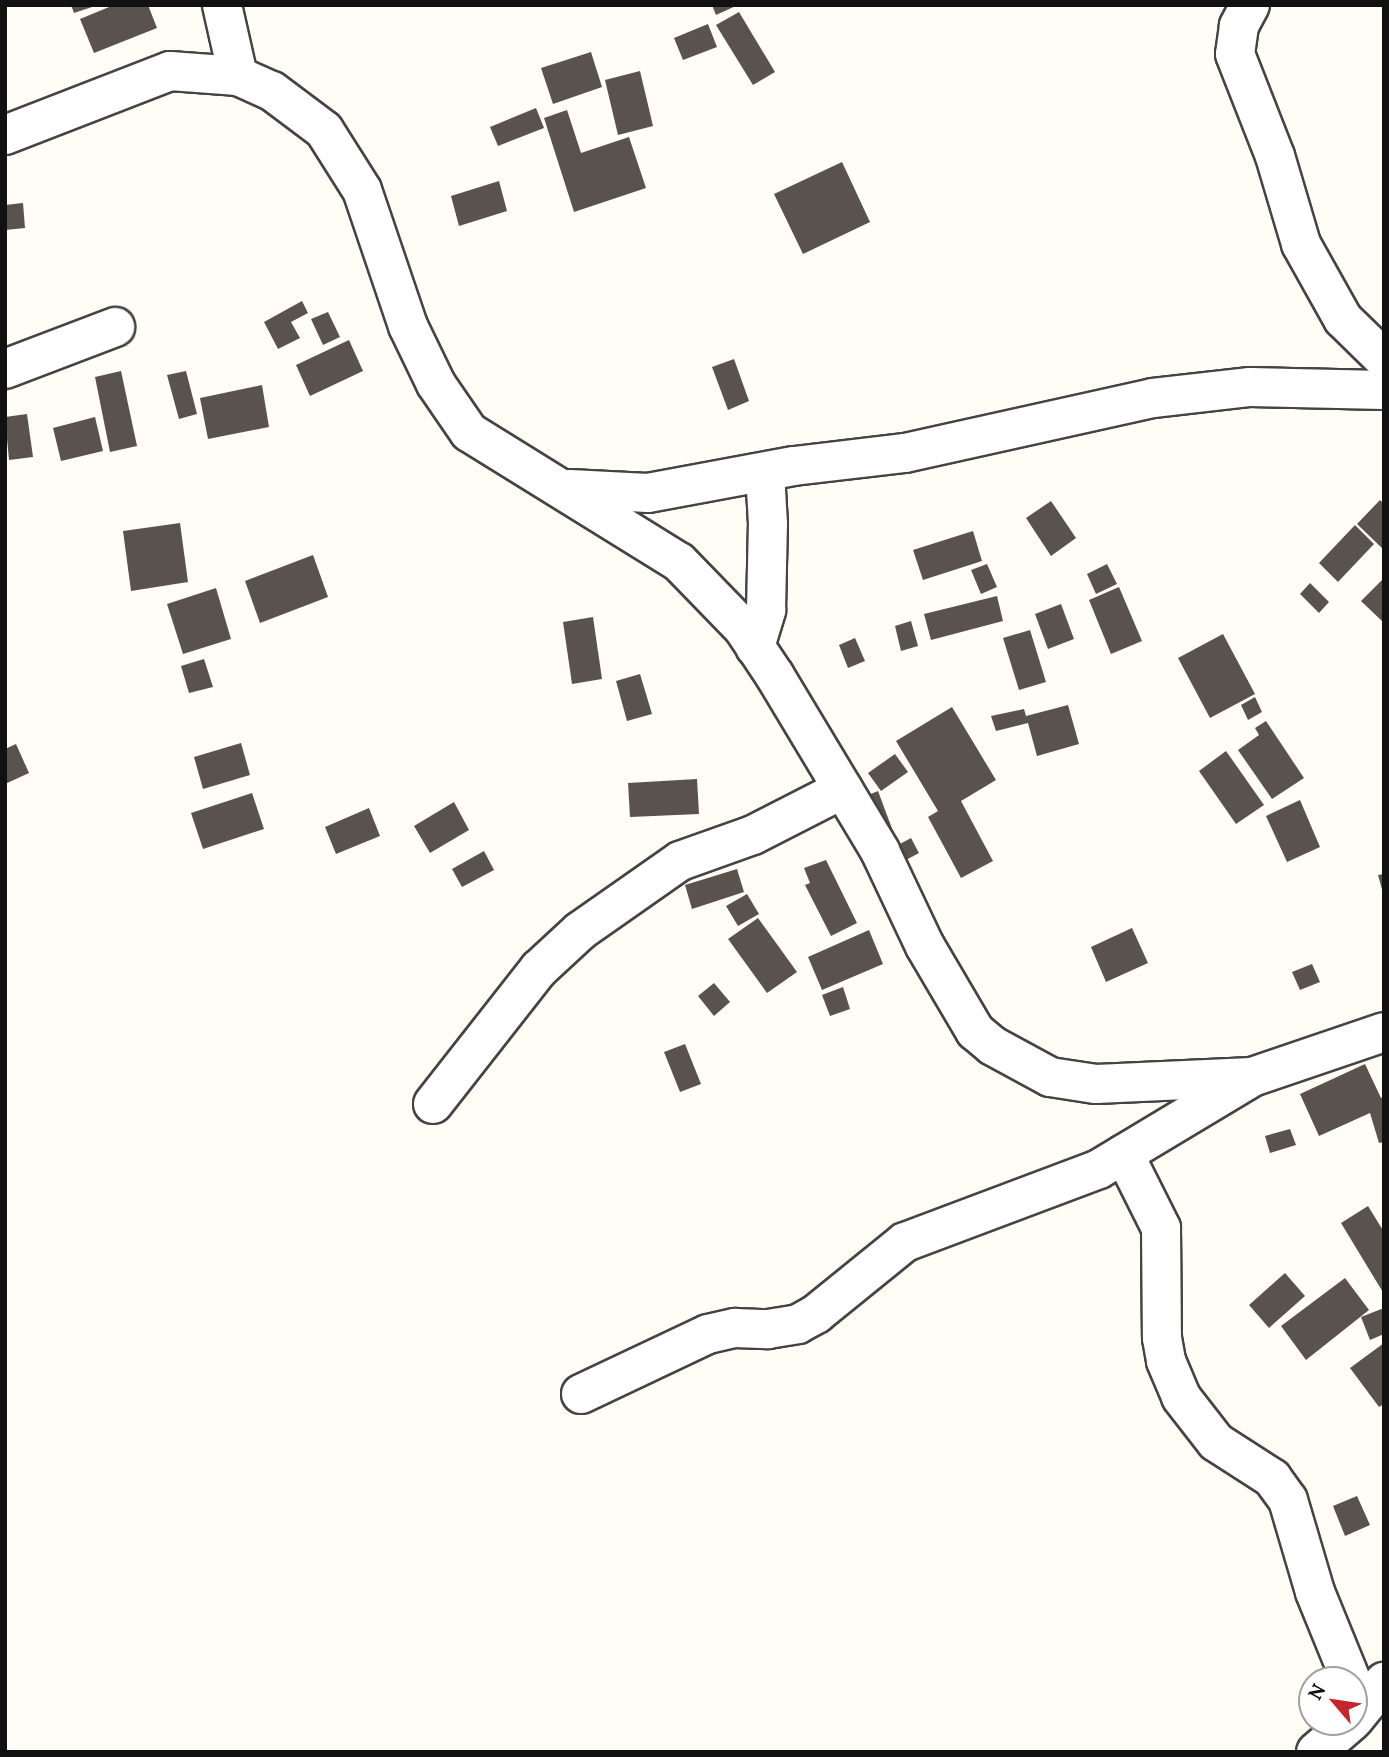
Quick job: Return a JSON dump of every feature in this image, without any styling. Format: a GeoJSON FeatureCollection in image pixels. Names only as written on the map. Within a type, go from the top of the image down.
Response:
{"type":"FeatureCollection","features":[{"type":"Feature","properties":{"kind":"street"},"geometry":{"type":"LineString","coordinates":[[222,5],[238,76]]}},
{"type":"Feature","properties":{"kind":"street"},"geometry":{"type":"LineString","coordinates":[[1250,5],[1239,26],[1235,54],[1275,156],[1301,244],[1343,320],[1384,359]]}},
{"type":"Feature","properties":{"kind":"street"},"geometry":{"type":"LineString","coordinates":[[5,135],[170,71],[238,76],[272,91],[324,130],[362,190],[408,326],[436,384],[469,432],[560,489],[610,516],[678,562],[743,628],[880,851],[925,946],[975,1031],[993,1046],[1050,1077],[1068,1081],[1096,1084],[1252,1077]]}},
{"type":"Feature","properties":{"kind":"street"},"geometry":{"type":"LineString","coordinates":[[5,369],[115,327]]}},
{"type":"Feature","properties":{"kind":"street"},"geometry":{"type":"LineString","coordinates":[[560,489],[649,493],[765,472],[960,443],[1153,398],[1250,387],[1384,390]]}},
{"type":"Feature","properties":{"kind":"street"},"geometry":{"type":"LineString","coordinates":[[755,647],[766,610],[768,524],[765,472]]}},
{"type":"Feature","properties":{"kind":"street"},"geometry":{"type":"LineString","coordinates":[[433,1104],[539,969],[580,931],[680,862],[753,835],[843,789]]}},
{"type":"Feature","properties":{"kind":"street"},"geometry":{"type":"LineString","coordinates":[[582,1394],[708,1334],[735,1328],[768,1329],[798,1324],[816,1314],[905,1242],[1099,1169],[1252,1077],[1384,1032]]}},
{"type":"Feature","properties":{"kind":"street"},"geometry":{"type":"LineString","coordinates":[[1124,1154],[1161,1228],[1162,1338],[1166,1362],[1181,1397],[1216,1442],[1272,1478],[1288,1500],[1315,1592],[1345,1666]]}},
{"type":"Feature","properties":{"kind":"street"},"geometry":{"type":"LineString","coordinates":[[1316,1752],[1329,1736]]}},
{"type":"Feature","properties":{"kind":"building"},"geometry":{"type":"Polygon","coordinates":[[[71,5],[95,5],[95,6],[74,13],[71,5]]]}},
{"type":"Feature","properties":{"kind":"building"},"geometry":{"type":"Polygon","coordinates":[[[114,5],[148,5],[157,28],[94,53],[80,19],[114,5]]]}},
{"type":"Feature","properties":{"kind":"building"},"geometry":{"type":"Polygon","coordinates":[[[712,5],[738,5],[716,15],[712,5]]]}},
{"type":"Feature","properties":{"kind":"building"},"geometry":{"type":"Polygon","coordinates":[[[739,12],[775,72],[753,85],[716,25],[739,12]]]}},
{"type":"Feature","properties":{"kind":"building"},"geometry":{"type":"Polygon","coordinates":[[[708,24],[717,47],[683,60],[674,38],[708,24]]]}},
{"type":"Feature","properties":{"kind":"building"},"geometry":{"type":"Polygon","coordinates":[[[591,52],[602,87],[553,104],[541,68],[591,52]]]}},
{"type":"Feature","properties":{"kind":"building"},"geometry":{"type":"Polygon","coordinates":[[[640,71],[653,126],[618,135],[605,80],[640,71]]]}},
{"type":"Feature","properties":{"kind":"building"},"geometry":{"type":"Polygon","coordinates":[[[536,108],[544,128],[498,146],[490,127],[536,108]]]}},
{"type":"Feature","properties":{"kind":"building"},"geometry":{"type":"Polygon","coordinates":[[[567,110],[581,153],[629,137],[646,188],[574,212],[544,118],[567,110]]]}},
{"type":"Feature","properties":{"kind":"building"},"geometry":{"type":"Polygon","coordinates":[[[842,162],[870,222],[803,254],[774,194],[842,162]]]}},
{"type":"Feature","properties":{"kind":"building"},"geometry":{"type":"Polygon","coordinates":[[[499,181],[507,211],[459,226],[451,196],[499,181]]]}},
{"type":"Feature","properties":{"kind":"building"},"geometry":{"type":"Polygon","coordinates":[[[23,203],[25,228],[5,230],[5,205],[23,203]]]}},
{"type":"Feature","properties":{"kind":"building"},"geometry":{"type":"Polygon","coordinates":[[[302,301],[308,313],[291,322],[300,338],[278,349],[264,322],[302,301]]]}},
{"type":"Feature","properties":{"kind":"building"},"geometry":{"type":"Polygon","coordinates":[[[328,312],[340,337],[323,345],[311,319],[328,312]]]}},
{"type":"Feature","properties":{"kind":"building"},"geometry":{"type":"Polygon","coordinates":[[[349,340],[363,371],[310,396],[296,365],[349,340]]]}},
{"type":"Feature","properties":{"kind":"building"},"geometry":{"type":"Polygon","coordinates":[[[734,359],[749,401],[728,410],[712,367],[734,359]]]}},
{"type":"Feature","properties":{"kind":"building"},"geometry":{"type":"Polygon","coordinates":[[[121,371],[137,446],[110,452],[95,377],[121,371]]]}},
{"type":"Feature","properties":{"kind":"building"},"geometry":{"type":"Polygon","coordinates":[[[186,371],[197,414],[179,419],[167,375],[186,371]]]}},
{"type":"Feature","properties":{"kind":"building"},"geometry":{"type":"Polygon","coordinates":[[[262,385],[269,427],[208,439],[200,398],[262,385]]]}},
{"type":"Feature","properties":{"kind":"building"},"geometry":{"type":"Polygon","coordinates":[[[27,414],[33,457],[9,460],[5,417],[27,414]]]}},
{"type":"Feature","properties":{"kind":"building"},"geometry":{"type":"Polygon","coordinates":[[[95,417],[103,451],[61,461],[53,428],[95,417]]]}},
{"type":"Feature","properties":{"kind":"building"},"geometry":{"type":"Polygon","coordinates":[[[1380,500],[1384,504],[1384,550],[1357,524],[1380,500]]]}},
{"type":"Feature","properties":{"kind":"building"},"geometry":{"type":"Polygon","coordinates":[[[1051,501],[1076,538],[1051,556],[1026,518],[1051,501]]]}},
{"type":"Feature","properties":{"kind":"building"},"geometry":{"type":"Polygon","coordinates":[[[180,523],[188,582],[131,591],[123,531],[180,523]]]}},
{"type":"Feature","properties":{"kind":"building"},"geometry":{"type":"Polygon","coordinates":[[[1355,525],[1374,544],[1338,582],[1319,563],[1355,525]]]}},
{"type":"Feature","properties":{"kind":"building"},"geometry":{"type":"Polygon","coordinates":[[[973,531],[982,561],[923,580],[913,550],[973,531]]]}},
{"type":"Feature","properties":{"kind":"building"},"geometry":{"type":"Polygon","coordinates":[[[313,555],[328,597],[260,623],[245,581],[313,555]]]}},
{"type":"Feature","properties":{"kind":"building"},"geometry":{"type":"Polygon","coordinates":[[[987,564],[997,587],[981,594],[971,570],[987,564]]]}},
{"type":"Feature","properties":{"kind":"building"},"geometry":{"type":"Polygon","coordinates":[[[1107,564],[1117,584],[1096,594],[1087,574],[1107,564]]]}},
{"type":"Feature","properties":{"kind":"building"},"geometry":{"type":"Polygon","coordinates":[[[1384,578],[1384,623],[1361,601],[1384,578]]]}},
{"type":"Feature","properties":{"kind":"building"},"geometry":{"type":"Polygon","coordinates":[[[1310,583],[1329,602],[1319,613],[1300,594],[1310,583]]]}},
{"type":"Feature","properties":{"kind":"building"},"geometry":{"type":"Polygon","coordinates":[[[1119,587],[1142,641],[1111,654],[1089,600],[1119,587]]]}},
{"type":"Feature","properties":{"kind":"building"},"geometry":{"type":"Polygon","coordinates":[[[216,588],[231,639],[183,654],[167,604],[216,588]]]}},
{"type":"Feature","properties":{"kind":"building"},"geometry":{"type":"Polygon","coordinates":[[[997,596],[1003,621],[931,640],[924,614],[997,596]]]}},
{"type":"Feature","properties":{"kind":"building"},"geometry":{"type":"Polygon","coordinates":[[[1061,604],[1074,639],[1048,649],[1035,614],[1061,604]]]}},
{"type":"Feature","properties":{"kind":"building"},"geometry":{"type":"Polygon","coordinates":[[[593,617],[602,679],[572,684],[563,622],[593,617]]]}},
{"type":"Feature","properties":{"kind":"building"},"geometry":{"type":"Polygon","coordinates":[[[911,621],[918,646],[901,651],[895,626],[911,621]]]}},
{"type":"Feature","properties":{"kind":"building"},"geometry":{"type":"Polygon","coordinates":[[[1030,630],[1046,682],[1019,690],[1003,638],[1030,630]]]}},
{"type":"Feature","properties":{"kind":"building"},"geometry":{"type":"Polygon","coordinates":[[[1223,634],[1255,694],[1210,718],[1178,658],[1223,634]]]}},
{"type":"Feature","properties":{"kind":"building"},"geometry":{"type":"Polygon","coordinates":[[[855,638],[865,661],[848,668],[839,645],[855,638]]]}},
{"type":"Feature","properties":{"kind":"building"},"geometry":{"type":"Polygon","coordinates":[[[204,659],[213,687],[189,693],[181,666],[204,659]]]}},
{"type":"Feature","properties":{"kind":"building"},"geometry":{"type":"Polygon","coordinates":[[[640,674],[652,714],[627,721],[616,681],[640,674]]]}},
{"type":"Feature","properties":{"kind":"building"},"geometry":{"type":"Polygon","coordinates":[[[1255,697],[1262,712],[1248,720],[1241,705],[1255,697]]]}},
{"type":"Feature","properties":{"kind":"building"},"geometry":{"type":"Polygon","coordinates":[[[1068,705],[1079,744],[1037,756],[1028,723],[996,731],[991,716],[1024,709],[1026,716],[1068,705]]]}},
{"type":"Feature","properties":{"kind":"building"},"geometry":{"type":"Polygon","coordinates":[[[952,707],[996,780],[961,801],[993,861],[961,878],[928,817],[938,811],[896,741],[952,707]]]}},
{"type":"Feature","properties":{"kind":"building"},"geometry":{"type":"Polygon","coordinates":[[[1266,721],[1304,778],[1272,799],[1238,750],[1259,735],[1255,728],[1266,721]]]}},
{"type":"Feature","properties":{"kind":"building"},"geometry":{"type":"Polygon","coordinates":[[[241,743],[250,775],[203,789],[194,757],[241,743]]]}},
{"type":"Feature","properties":{"kind":"building"},"geometry":{"type":"Polygon","coordinates":[[[16,744],[29,773],[5,784],[5,749],[16,744]]]}},
{"type":"Feature","properties":{"kind":"building"},"geometry":{"type":"Polygon","coordinates":[[[1226,751],[1264,805],[1236,824],[1199,771],[1226,751]]]}},
{"type":"Feature","properties":{"kind":"building"},"geometry":{"type":"Polygon","coordinates":[[[895,754],[908,772],[881,791],[868,773],[895,754]]]}},
{"type":"Feature","properties":{"kind":"building"},"geometry":{"type":"Polygon","coordinates":[[[697,779],[699,814],[630,817],[628,783],[697,779]]]}},
{"type":"Feature","properties":{"kind":"building"},"geometry":{"type":"Polygon","coordinates":[[[878,791],[897,842],[854,801],[878,791]]]}},
{"type":"Feature","properties":{"kind":"building"},"geometry":{"type":"Polygon","coordinates":[[[252,793],[264,829],[203,849],[191,813],[252,793]]]}},
{"type":"Feature","properties":{"kind":"building"},"geometry":{"type":"Polygon","coordinates":[[[1300,800],[1320,847],[1287,862],[1266,816],[1300,800]]]}},
{"type":"Feature","properties":{"kind":"building"},"geometry":{"type":"Polygon","coordinates":[[[454,802],[469,830],[430,853],[414,826],[454,802]]]}},
{"type":"Feature","properties":{"kind":"building"},"geometry":{"type":"Polygon","coordinates":[[[369,808],[380,836],[336,854],[325,827],[369,808]]]}},
{"type":"Feature","properties":{"kind":"building"},"geometry":{"type":"Polygon","coordinates":[[[911,838],[919,853],[904,861],[896,846],[911,838]]]}},
{"type":"Feature","properties":{"kind":"building"},"geometry":{"type":"Polygon","coordinates":[[[484,851],[494,870],[462,887],[452,869],[484,851]]]}},
{"type":"Feature","properties":{"kind":"building"},"geometry":{"type":"Polygon","coordinates":[[[826,860],[857,923],[831,936],[805,885],[810,883],[804,868],[826,860]]]}},
{"type":"Feature","properties":{"kind":"building"},"geometry":{"type":"Polygon","coordinates":[[[737,869],[744,892],[692,909],[685,885],[737,869]]]}},
{"type":"Feature","properties":{"kind":"building"},"geometry":{"type":"Polygon","coordinates":[[[1384,874],[1384,893],[1383,893],[1378,875],[1384,874]]]}},
{"type":"Feature","properties":{"kind":"building"},"geometry":{"type":"Polygon","coordinates":[[[747,894],[759,914],[738,926],[726,906],[747,894]]]}},
{"type":"Feature","properties":{"kind":"building"},"geometry":{"type":"Polygon","coordinates":[[[758,918],[797,972],[767,993],[728,939],[758,918]]]}},
{"type":"Feature","properties":{"kind":"building"},"geometry":{"type":"Polygon","coordinates":[[[1132,928],[1148,963],[1106,982],[1091,947],[1132,928]]]}},
{"type":"Feature","properties":{"kind":"building"},"geometry":{"type":"Polygon","coordinates":[[[869,930],[883,964],[822,990],[808,957],[869,930]]]}},
{"type":"Feature","properties":{"kind":"building"},"geometry":{"type":"Polygon","coordinates":[[[1312,964],[1320,982],[1300,990],[1292,972],[1312,964]]]}},
{"type":"Feature","properties":{"kind":"building"},"geometry":{"type":"Polygon","coordinates":[[[714,983],[730,1002],[714,1016],[698,996],[714,983]]]}},
{"type":"Feature","properties":{"kind":"building"},"geometry":{"type":"Polygon","coordinates":[[[843,987],[850,1009],[830,1016],[822,995],[843,987]]]}},
{"type":"Feature","properties":{"kind":"building"},"geometry":{"type":"Polygon","coordinates":[[[685,1044],[701,1084],[680,1092],[664,1052],[685,1044]]]}},
{"type":"Feature","properties":{"kind":"building"},"geometry":{"type":"Polygon","coordinates":[[[1365,1064],[1381,1098],[1384,1097],[1384,1142],[1379,1143],[1370,1113],[1319,1136],[1300,1094],[1365,1064]]]}},
{"type":"Feature","properties":{"kind":"building"},"geometry":{"type":"Polygon","coordinates":[[[1290,1129],[1296,1145],[1270,1153],[1265,1136],[1290,1129]]]}},
{"type":"Feature","properties":{"kind":"building"},"geometry":{"type":"Polygon","coordinates":[[[1368,1206],[1384,1232],[1384,1294],[1341,1223],[1368,1206]]]}},
{"type":"Feature","properties":{"kind":"building"},"geometry":{"type":"Polygon","coordinates":[[[1285,1273],[1305,1296],[1269,1328],[1249,1305],[1285,1273]]]}},
{"type":"Feature","properties":{"kind":"building"},"geometry":{"type":"Polygon","coordinates":[[[1345,1278],[1369,1310],[1306,1360],[1281,1326],[1345,1278]]]}},
{"type":"Feature","properties":{"kind":"building"},"geometry":{"type":"Polygon","coordinates":[[[1384,1308],[1384,1334],[1370,1340],[1361,1317],[1384,1308]]]}},
{"type":"Feature","properties":{"kind":"building"},"geometry":{"type":"Polygon","coordinates":[[[1384,1343],[1384,1404],[1379,1407],[1350,1368],[1384,1343]]]}},
{"type":"Feature","properties":{"kind":"building"},"geometry":{"type":"Polygon","coordinates":[[[1357,1496],[1370,1525],[1345,1536],[1333,1506],[1357,1496]]]}}]}
